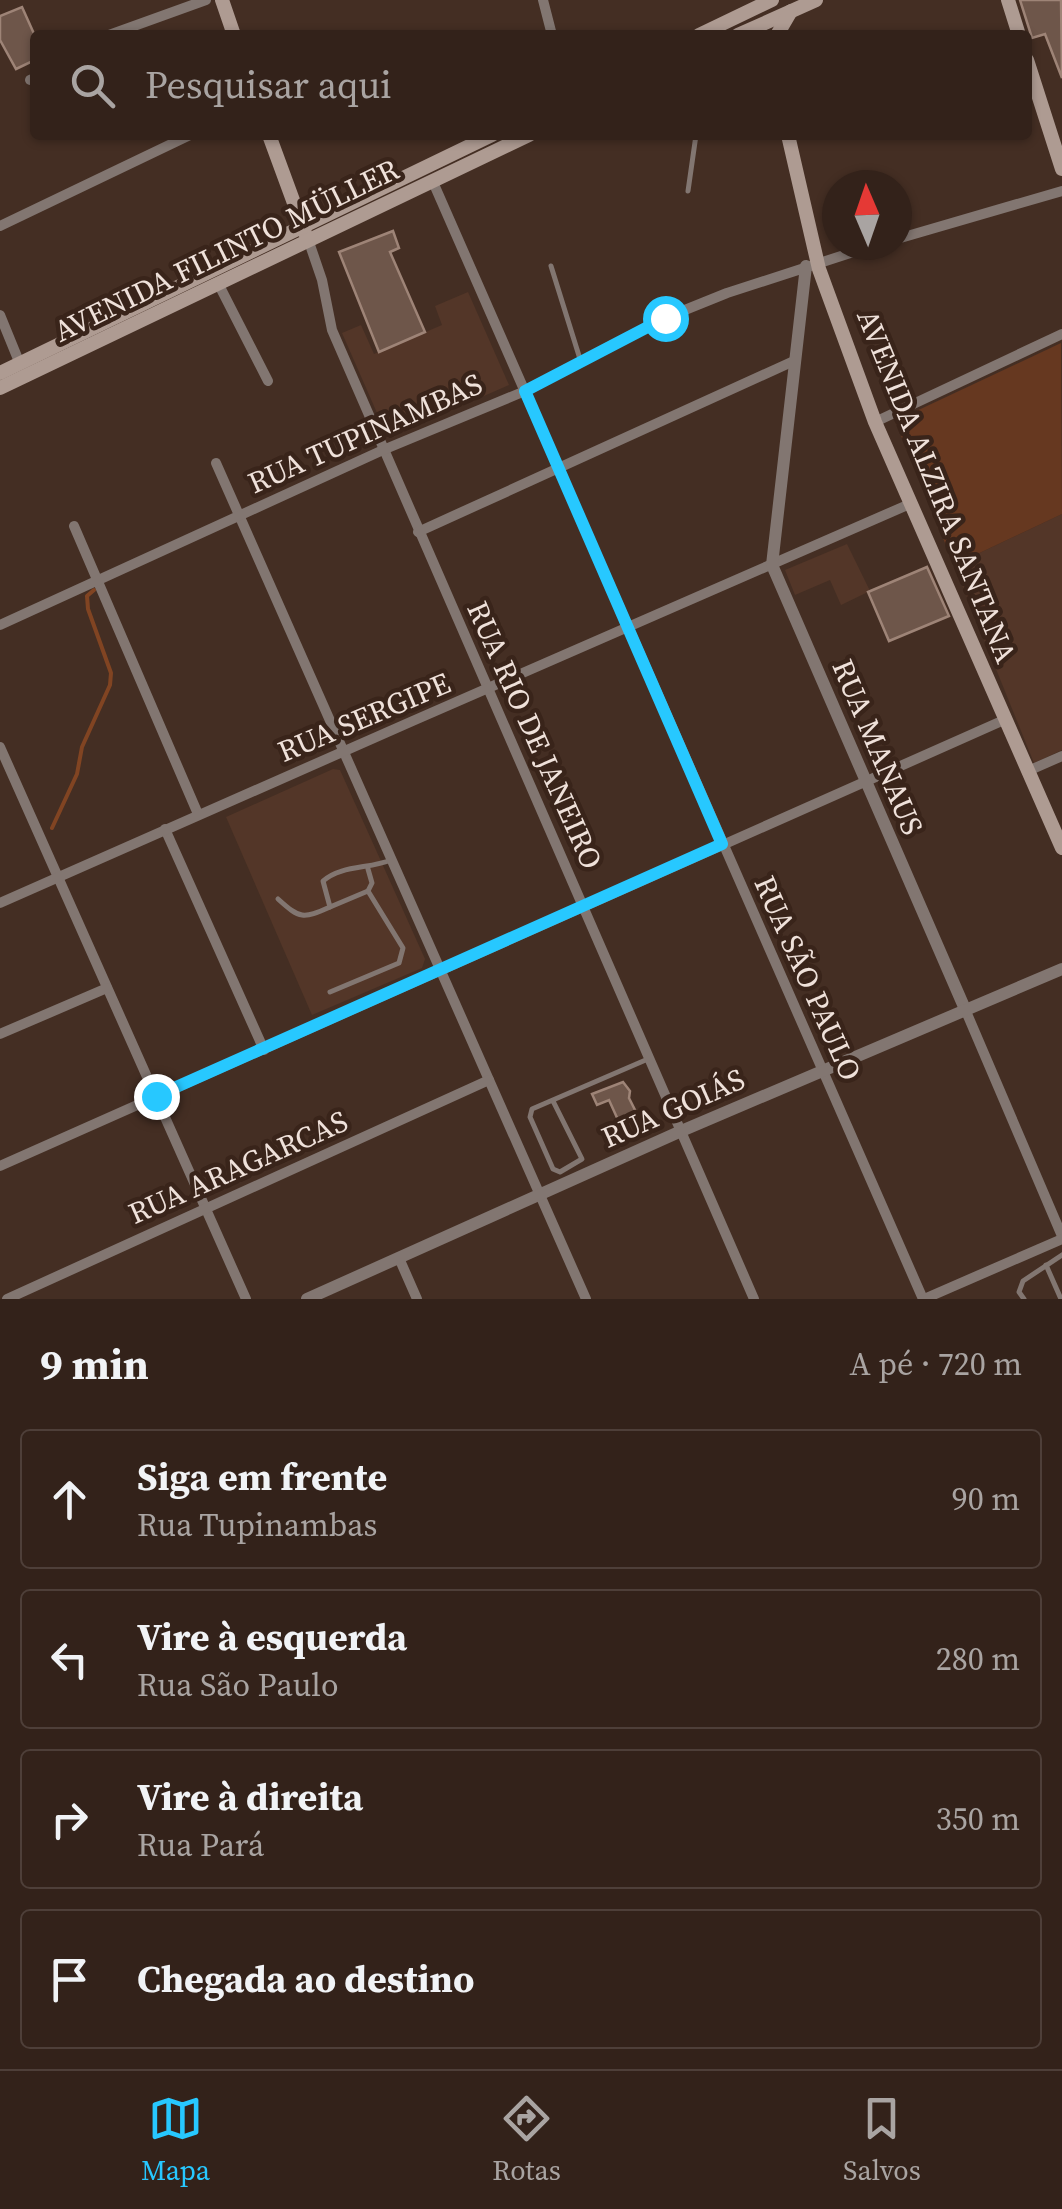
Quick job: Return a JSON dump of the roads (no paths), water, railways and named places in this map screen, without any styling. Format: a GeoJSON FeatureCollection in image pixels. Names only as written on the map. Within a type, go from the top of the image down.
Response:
{"type":"FeatureCollection","features":[{"type":"Feature","properties":{"kind":"main road"},"geometry":{"type":"LineString","coordinates":[[222,0],[232,30]]}},
{"type":"Feature","properties":{"kind":"main road"},"geometry":{"type":"LineString","coordinates":[[709,30],[772,0]]}},
{"type":"Feature","properties":{"kind":"main road"},"geometry":{"type":"LineString","coordinates":[[748,30],[797,5],[816,0]]}},
{"type":"Feature","properties":{"kind":"main road"},"geometry":{"type":"LineString","coordinates":[[1008,0],[1017,30]]}},
{"type":"Feature","properties":{"kind":"main road"},"geometry":{"type":"LineString","coordinates":[[780,30],[797,5]]}},
{"type":"Feature","properties":{"kind":"main road"},"geometry":{"type":"LineString","coordinates":[[1032,76],[1062,169]]}},
{"type":"Feature","properties":{"kind":"main road"},"geometry":{"type":"LineString","coordinates":[[271,140],[306,235]]}},
{"type":"Feature","properties":{"kind":"main road","name":"AVENIDA FILINTO MÜLLER"},"geometry":{"type":"LineString","coordinates":[[0,388],[219,284],[483,140]]}},
{"type":"Feature","properties":{"kind":"main road","name":"AVENIDA FILINTO MÜLLER"},"geometry":{"type":"LineString","coordinates":[[0,373],[288,236],[306,235],[433,182],[519,140]]}},
{"type":"Feature","properties":{"kind":"main road","name":"AVENIDA ALZIRA SANTANA"},"geometry":{"type":"LineString","coordinates":[[789,140],[812,264],[875,422],[1062,848]]}},
{"type":"Feature","properties":{"kind":"street"},"geometry":{"type":"LineString","coordinates":[[122,30],[206,0]]}},
{"type":"Feature","properties":{"kind":"street"},"geometry":{"type":"LineString","coordinates":[[543,0],[551,30]]}},
{"type":"Feature","properties":{"kind":"street"},"geometry":{"type":"LineString","coordinates":[[0,226],[180,140]]}},
{"type":"Feature","properties":{"kind":"street","name":"RUA SÃO PAULO"},"geometry":{"type":"LineString","coordinates":[[433,182],[923,1299]]}},
{"type":"Feature","properties":{"kind":"street"},"geometry":{"type":"LineString","coordinates":[[912,235],[1062,191]]}},
{"type":"Feature","properties":{"kind":"street","name":"RUA RIO DE JANEIRO"},"geometry":{"type":"LineString","coordinates":[[306,235],[322,280],[332,330],[754,1299]]}},
{"type":"Feature","properties":{"kind":"street","name":"RUA TUPINAMBAS"},"geometry":{"type":"LineString","coordinates":[[0,626],[383,450],[525,391],[665,318],[825,260]]}},
{"type":"Feature","properties":{"kind":"street","name":"RUA MANAUS"},"geometry":{"type":"LineString","coordinates":[[812,264],[796,360],[772,565],[1062,1238]]}},
{"type":"Feature","properties":{"kind":"street"},"geometry":{"type":"LineString","coordinates":[[219,284],[268,381]]}},
{"type":"Feature","properties":{"kind":"street"},"geometry":{"type":"LineString","coordinates":[[0,315],[20,364]]}},
{"type":"Feature","properties":{"kind":"street"},"geometry":{"type":"LineString","coordinates":[[875,422],[1062,334]]}},
{"type":"Feature","properties":{"kind":"street"},"geometry":{"type":"LineString","coordinates":[[418,532],[796,360]]}},
{"type":"Feature","properties":{"kind":"street"},"geometry":{"type":"LineString","coordinates":[[216,463],[586,1299]]}},
{"type":"Feature","properties":{"kind":"street","name":"RUA SERGIPE"},"geometry":{"type":"LineString","coordinates":[[0,904],[912,503]]}},
{"type":"Feature","properties":{"kind":"street"},"geometry":{"type":"LineString","coordinates":[[74,526],[198,814]]}},
{"type":"Feature","properties":{"kind":"street"},"geometry":{"type":"LineString","coordinates":[[0,1166],[1004,720]]}},
{"type":"Feature","properties":{"kind":"street"},"geometry":{"type":"LineString","coordinates":[[0,747],[246,1299]]}},
{"type":"Feature","properties":{"kind":"street"},"geometry":{"type":"LineString","coordinates":[[1028,771],[1062,756]]}},
{"type":"Feature","properties":{"kind":"street"},"geometry":{"type":"LineString","coordinates":[[0,786],[14,780]]}},
{"type":"Feature","properties":{"kind":"street"},"geometry":{"type":"LineString","coordinates":[[165,829],[264,1050]]}},
{"type":"Feature","properties":{"kind":"street","name":"RUA GOIÁS"},"geometry":{"type":"LineString","coordinates":[[308,1299],[679,1132],[1062,969]]}},
{"type":"Feature","properties":{"kind":"street"},"geometry":{"type":"LineString","coordinates":[[0,1034],[107,988]]}},
{"type":"Feature","properties":{"kind":"street","name":"RUA ARAGARCAS"},"geometry":{"type":"LineString","coordinates":[[8,1299],[489,1080]]}},
{"type":"Feature","properties":{"kind":"street"},"geometry":{"type":"LineString","coordinates":[[923,1299],[1062,1238]]}},
{"type":"Feature","properties":{"kind":"street"},"geometry":{"type":"LineString","coordinates":[[399,1258],[417,1299]]}},
{"type":"Feature","properties":{"kind":"lane"},"geometry":{"type":"LineString","coordinates":[[688,192],[697,140]]}},
{"type":"Feature","properties":{"kind":"lane"},"geometry":{"type":"LineString","coordinates":[[551,266],[581,362]]}},
{"type":"Feature","properties":{"kind":"lane"},"geometry":{"type":"LineString","coordinates":[[330,907],[323,888],[328,876],[351,868],[368,869],[391,860]]}},
{"type":"Feature","properties":{"kind":"lane"},"geometry":{"type":"LineString","coordinates":[[278,899],[301,916],[310,916],[368,891],[372,883],[368,869]]}},
{"type":"Feature","properties":{"kind":"lane"},"geometry":{"type":"LineString","coordinates":[[330,992],[399,962],[402,956],[403,948],[368,891]]}},
{"type":"Feature","properties":{"kind":"lane"},"geometry":{"type":"LineString","coordinates":[[554,1100],[582,1158],[560,1172],[553,1169],[530,1116],[532,1109],[648,1059]]}},
{"type":"Feature","properties":{"kind":"lane"},"geometry":{"type":"LineString","coordinates":[[1024,1299],[1020,1284],[1062,1255]]}},
{"type":"Feature","properties":{"kind":"lane"},"geometry":{"type":"LineString","coordinates":[[1046,1265],[1061,1299]]}},
{"type":"Feature","properties":{"kind":"waterway"},"geometry":{"type":"LineString","coordinates":[[52,828],[110,685],[111,673],[88,609],[87,596],[94,590]]}}]}
